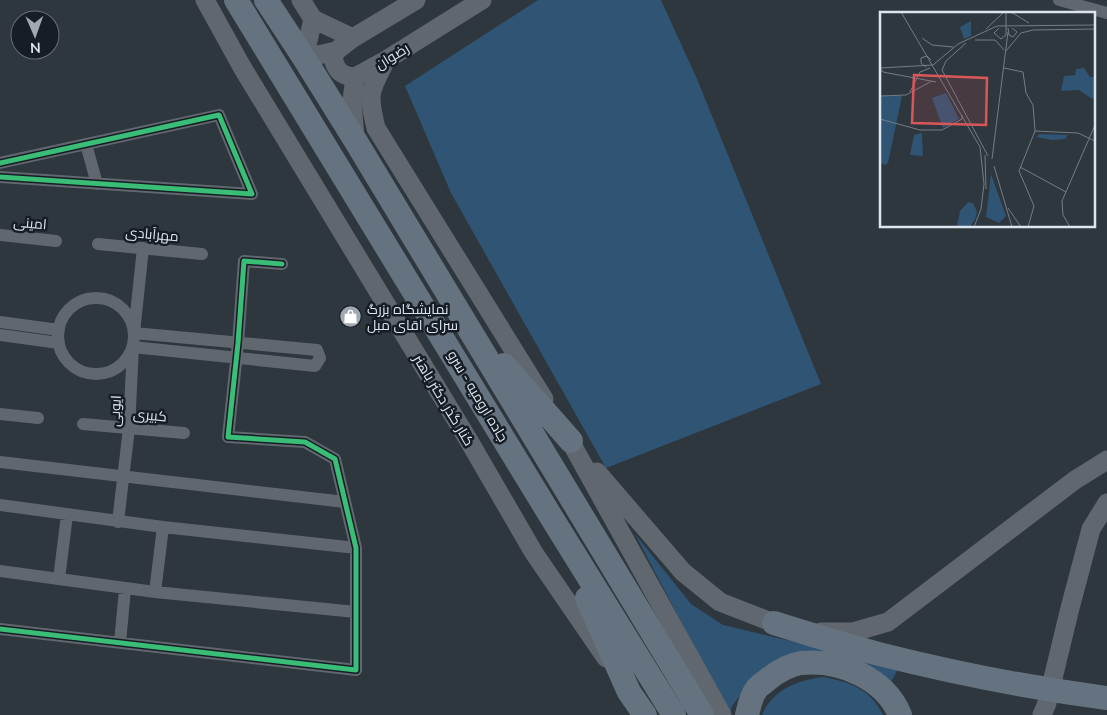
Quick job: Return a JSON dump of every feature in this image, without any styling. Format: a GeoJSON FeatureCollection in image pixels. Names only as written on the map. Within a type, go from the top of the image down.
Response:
{"type":"FeatureCollection","features":[{"type":"Feature","properties":{"kind":"highway","name":"جاده ارومیه - سرو"},"geometry":{"type":"LineString","coordinates":[[236,0],[674,715]]}},
{"type":"Feature","properties":{"kind":"highway","name":"جاده ارومیه - سرو"},"geometry":{"type":"LineString","coordinates":[[266,0],[355,140],[702,715]]}},
{"type":"Feature","properties":{"kind":"highway"},"geometry":{"type":"LineString","coordinates":[[465,321],[570,441]]}},
{"type":"Feature","properties":{"kind":"highway"},"geometry":{"type":"LineString","coordinates":[[550,514],[629,692],[645,715]]}},
{"type":"Feature","properties":{"kind":"highway"},"geometry":{"type":"LineString","coordinates":[[615,572],[721,715]]}},
{"type":"Feature","properties":{"kind":"highway"},"geometry":{"type":"LineString","coordinates":[[774,623],[878,654],[1015,684],[1107,698]]}},
{"type":"Feature","properties":{"kind":"highway"},"geometry":{"type":"LineString","coordinates":[[747,715],[756,689],[779,670],[801,663],[834,664],[855,671],[879,686],[896,706],[900,715]]}},
{"type":"Feature","properties":{"kind":"main road","name":"کنار گذر دکتر باهنر"},"geometry":{"type":"LineString","coordinates":[[205,0],[242,67],[534,553],[629,692],[638,715]]}},
{"type":"Feature","properties":{"kind":"main road"},"geometry":{"type":"LineString","coordinates":[[302,0],[313,19],[354,38]]}},
{"type":"Feature","properties":{"kind":"main road"},"geometry":{"type":"LineString","coordinates":[[313,19],[304,58],[336,51],[416,0]]}},
{"type":"Feature","properties":{"kind":"main road","name":"رضوان"},"geometry":{"type":"LineString","coordinates":[[355,77],[386,60],[482,0]]}},
{"type":"Feature","properties":{"kind":"main road"},"geometry":{"type":"LineString","coordinates":[[336,51],[333,59],[336,70],[344,76],[355,77],[352,100],[355,140]]}},
{"type":"Feature","properties":{"kind":"main road"},"geometry":{"type":"LineString","coordinates":[[386,60],[371,89],[370,104],[376,128],[570,441],[721,715]]}},
{"type":"Feature","properties":{"kind":"main road"},"geometry":{"type":"LineString","coordinates":[[570,441],[683,572],[720,602],[774,623],[819,632],[853,632],[888,622],[1075,480],[1107,460]]}},
{"type":"Feature","properties":{"kind":"main road"},"geometry":{"type":"LineString","coordinates":[[1042,715],[1047,704],[1091,529],[1107,504]]}},
{"type":"Feature","properties":{"kind":"street"},"geometry":{"type":"LineString","coordinates":[[1059,0],[1107,13]]}},
{"type":"Feature","properties":{"kind":"street"},"geometry":{"type":"LineString","coordinates":[[0,163],[219,115],[252,194],[0,177]]}},
{"type":"Feature","properties":{"kind":"street"},"geometry":{"type":"LineString","coordinates":[[86,144],[97,184]]}},
{"type":"Feature","properties":{"kind":"street","name":"امینی"},"geometry":{"type":"LineString","coordinates":[[0,236],[56,241]]}},
{"type":"Feature","properties":{"kind":"street","name":"مهرآبادی"},"geometry":{"type":"LineString","coordinates":[[98,244],[202,254]]}},
{"type":"Feature","properties":{"kind":"street"},"geometry":{"type":"LineString","coordinates":[[134,334],[132,322],[125,311],[116,303],[92,298],[70,308],[63,318],[59,330],[59,344],[64,355],[72,364],[82,371],[95,374],[107,372],[118,367],[127,358],[133,347],[143,248]]}},
{"type":"Feature","properties":{"kind":"street"},"geometry":{"type":"LineString","coordinates":[[0,629],[356,670],[356,548],[335,459],[305,442],[228,437],[244,261],[282,264]]}},
{"type":"Feature","properties":{"kind":"street"},"geometry":{"type":"LineString","coordinates":[[0,322],[59,330]]}},
{"type":"Feature","properties":{"kind":"street"},"geometry":{"type":"LineString","coordinates":[[133,347],[236,356],[315,366],[320,358],[317,350],[134,334]]}},
{"type":"Feature","properties":{"kind":"street"},"geometry":{"type":"LineString","coordinates":[[0,335],[59,344]]}},
{"type":"Feature","properties":{"kind":"street","name":"ایوبی"},"geometry":{"type":"LineString","coordinates":[[118,522],[129,428],[133,347]]}},
{"type":"Feature","properties":{"kind":"street"},"geometry":{"type":"LineString","coordinates":[[0,414],[38,418]]}},
{"type":"Feature","properties":{"kind":"street","name":"کبیری"},"geometry":{"type":"LineString","coordinates":[[84,424],[184,433]]}},
{"type":"Feature","properties":{"kind":"street"},"geometry":{"type":"LineString","coordinates":[[0,462],[345,502]]}},
{"type":"Feature","properties":{"kind":"street"},"geometry":{"type":"LineString","coordinates":[[0,506],[163,528],[356,548]]}},
{"type":"Feature","properties":{"kind":"street"},"geometry":{"type":"LineString","coordinates":[[59,579],[67,515]]}},
{"type":"Feature","properties":{"kind":"street"},"geometry":{"type":"LineString","coordinates":[[155,592],[163,528]]}},
{"type":"Feature","properties":{"kind":"street"},"geometry":{"type":"LineString","coordinates":[[0,571],[155,592],[356,612]]}},
{"type":"Feature","properties":{"kind":"street"},"geometry":{"type":"LineString","coordinates":[[120,643],[125,588]]}},
{"type":"Feature","properties":{"kind":"shaded area"},"geometry":{"type":"Polygon","coordinates":[[[538,0],[661,0],[697,79],[821,384],[606,468],[451,193],[405,86],[538,0]]]}},
{"type":"Feature","properties":{"kind":"shaded area"},"geometry":{"type":"Polygon","coordinates":[[[635,534],[691,604],[723,625],[899,667],[890,684],[857,665],[750,683],[732,706],[730,715],[635,534]]]}},
{"type":"Feature","properties":{"kind":"shaded area"},"geometry":{"type":"Polygon","coordinates":[[[822,677],[841,681],[858,688],[872,699],[883,715],[762,715],[772,699],[779,693],[795,684],[822,677]]]}},
{"type":"Feature","properties":{"kind":"cycle path"},"geometry":{"type":"LineString","coordinates":[[0,163],[219,115],[252,194],[0,177]]}},
{"type":"Feature","properties":{"kind":"cycle path"},"geometry":{"type":"LineString","coordinates":[[0,629],[356,670],[356,548],[335,459],[305,442],[228,437],[244,261],[282,264]]}},
{"type":"Feature","properties":{"kind":"place","name":"نمایشگاه بزرگ سرای اقای مبل"},"geometry":{"type":"Point","coordinates":[351,317]}}]}
